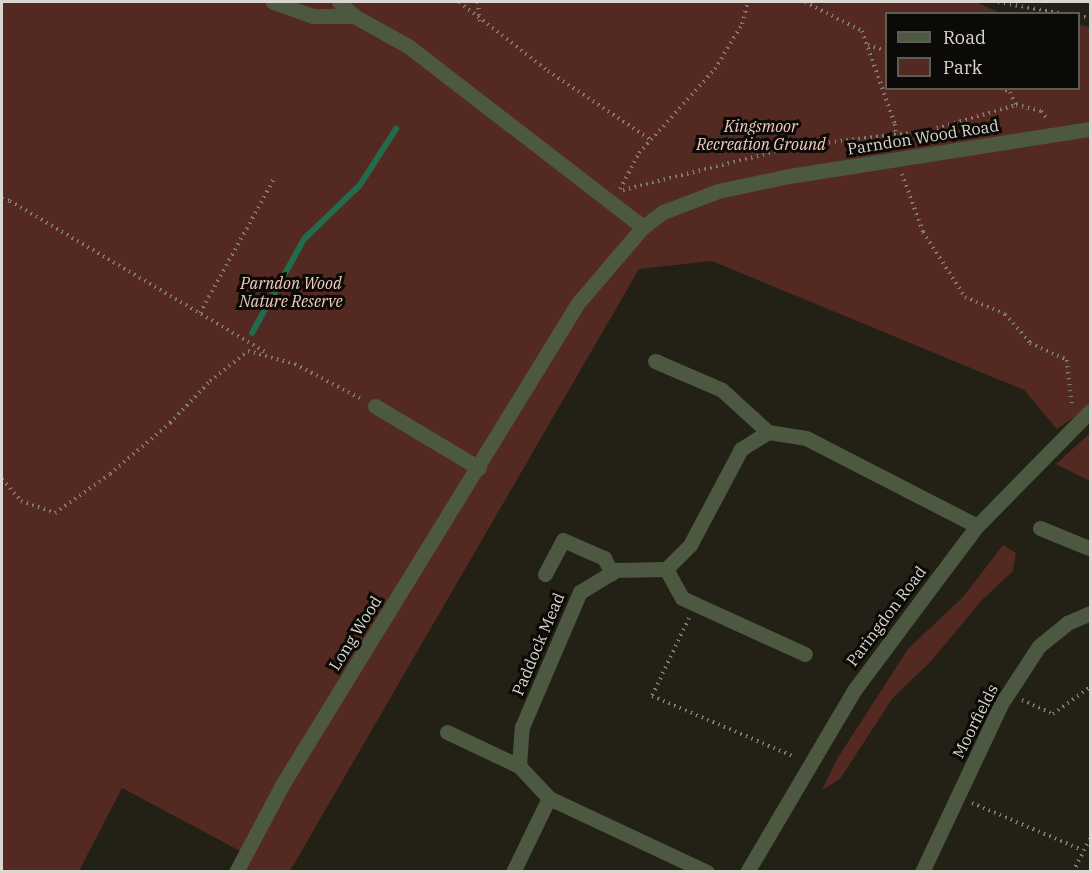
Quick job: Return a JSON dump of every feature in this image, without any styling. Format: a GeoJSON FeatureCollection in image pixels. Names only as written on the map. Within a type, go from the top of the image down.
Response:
{"type":"FeatureCollection","features":[{"type":"Feature","properties":{"kind":"street"},"geometry":{"type":"LineString","coordinates":[[273,2],[313,16],[354,16]]}},
{"type":"Feature","properties":{"kind":"street"},"geometry":{"type":"LineString","coordinates":[[339,2],[354,16],[408,46],[643,226]]}},
{"type":"Feature","properties":{"kind":"street","name":"Parndon Wood Road"},"geometry":{"type":"LineString","coordinates":[[508,416],[578,303],[643,226],[663,212],[718,191],[898,158],[1090,129]]}},
{"type":"Feature","properties":{"kind":"street"},"geometry":{"type":"LineString","coordinates":[[655,361],[723,390],[768,432],[806,438],[976,525]]}},
{"type":"Feature","properties":{"kind":"street"},"geometry":{"type":"LineString","coordinates":[[375,406],[479,468]]}},
{"type":"Feature","properties":{"kind":"street","name":"Paringdon Road"},"geometry":{"type":"LineString","coordinates":[[747,872],[855,689],[976,525],[1090,411]]}},
{"type":"Feature","properties":{"kind":"street","name":"Long Wood"},"geometry":{"type":"LineString","coordinates":[[236,872],[282,785],[479,468],[508,416]]}},
{"type":"Feature","properties":{"kind":"street"},"geometry":{"type":"LineString","coordinates":[[768,432],[741,450],[690,545],[666,569],[682,597],[805,654]]}},
{"type":"Feature","properties":{"kind":"street"},"geometry":{"type":"LineString","coordinates":[[1041,528],[1089,548]]}},
{"type":"Feature","properties":{"kind":"street"},"geometry":{"type":"LineString","coordinates":[[545,574],[563,540],[604,558],[612,573]]}},
{"type":"Feature","properties":{"kind":"street","name":"Paddock Mead"},"geometry":{"type":"LineString","coordinates":[[519,766],[522,727],[580,592],[612,573],[666,569]]}},
{"type":"Feature","properties":{"kind":"street","name":"Moorfields"},"geometry":{"type":"LineString","coordinates":[[922,872],[1008,694],[1039,646],[1067,622],[1090,613]]}},
{"type":"Feature","properties":{"kind":"street"},"geometry":{"type":"LineString","coordinates":[[447,732],[519,766],[549,798],[707,872]]}},
{"type":"Feature","properties":{"kind":"street"},"geometry":{"type":"LineString","coordinates":[[513,872],[549,798]]}},
{"type":"Feature","properties":{"kind":"path"},"geometry":{"type":"LineString","coordinates":[[459,2],[480,22],[651,140]]}},
{"type":"Feature","properties":{"kind":"path"},"geometry":{"type":"LineString","coordinates":[[478,2],[480,22]]}},
{"type":"Feature","properties":{"kind":"path"},"geometry":{"type":"LineString","coordinates":[[618,192],[639,153],[715,69],[742,24],[748,2]]}},
{"type":"Feature","properties":{"kind":"path"},"geometry":{"type":"LineString","coordinates":[[805,2],[862,32],[896,134],[898,158],[923,232],[965,297],[1005,314],[1030,343],[1067,360],[1073,412]]}},
{"type":"Feature","properties":{"kind":"path"},"geometry":{"type":"LineString","coordinates":[[998,2],[1053,12]]}},
{"type":"Feature","properties":{"kind":"path"},"geometry":{"type":"LineString","coordinates":[[867,45],[885,51]]}},
{"type":"Feature","properties":{"kind":"path"},"geometry":{"type":"LineString","coordinates":[[1005,90],[1010,92],[1016,105]]}},
{"type":"Feature","properties":{"kind":"path"},"geometry":{"type":"LineString","coordinates":[[602,195],[793,147],[931,130],[1016,105],[1041,111],[1057,135]]}},
{"type":"Feature","properties":{"kind":"path"},"geometry":{"type":"LineString","coordinates":[[200,313],[274,177]]}},
{"type":"Feature","properties":{"kind":"path"},"geometry":{"type":"LineString","coordinates":[[2,197],[268,354],[375,406]]}},
{"type":"Feature","properties":{"kind":"path"},"geometry":{"type":"LineString","coordinates":[[2,478],[21,501],[55,513],[110,474],[170,423],[210,381],[248,351],[268,354]]}},
{"type":"Feature","properties":{"kind":"path"},"geometry":{"type":"LineString","coordinates":[[696,604],[652,696],[790,755]]}},
{"type":"Feature","properties":{"kind":"path"},"geometry":{"type":"LineString","coordinates":[[1008,694],[1053,714],[1090,687]]}},
{"type":"Feature","properties":{"kind":"path"},"geometry":{"type":"LineString","coordinates":[[957,796],[1082,850]]}},
{"type":"Feature","properties":{"kind":"path"},"geometry":{"type":"LineString","coordinates":[[1073,872],[1090,838]]}},
{"type":"Feature","properties":{"kind":"green space","name":"Parndon Wood Nature Reserve"},"geometry":{"type":"Polygon","coordinates":[[[2,2],[976,2],[998,12],[885,12],[885,90],[1080,90],[1080,25],[1090,27],[1090,406],[1057,429],[1024,390],[712,261],[639,269],[290,871],[231,871],[242,852],[122,788],[79,871],[2,872],[2,2]]]}},
{"type":"Feature","properties":{"kind":"green space"},"geometry":{"type":"Polygon","coordinates":[[[1090,433],[1090,481],[1056,464],[1090,433]]]}},
{"type":"Feature","properties":{"kind":"green space"},"geometry":{"type":"Polygon","coordinates":[[[1003,545],[1016,553],[1013,571],[982,600],[932,660],[892,699],[840,779],[822,790],[837,759],[908,649],[964,596],[1003,545]]]}},
{"type":"Feature","properties":{"kind":"waterway"},"geometry":{"type":"LineString","coordinates":[[252,333],[304,239],[360,185],[396,129]]}},
{"type":"Feature","properties":{"kind":"park label","name":"Kingsmoor Recreation Ground"},"geometry":{"type":"Point","coordinates":[761,135]}}]}
